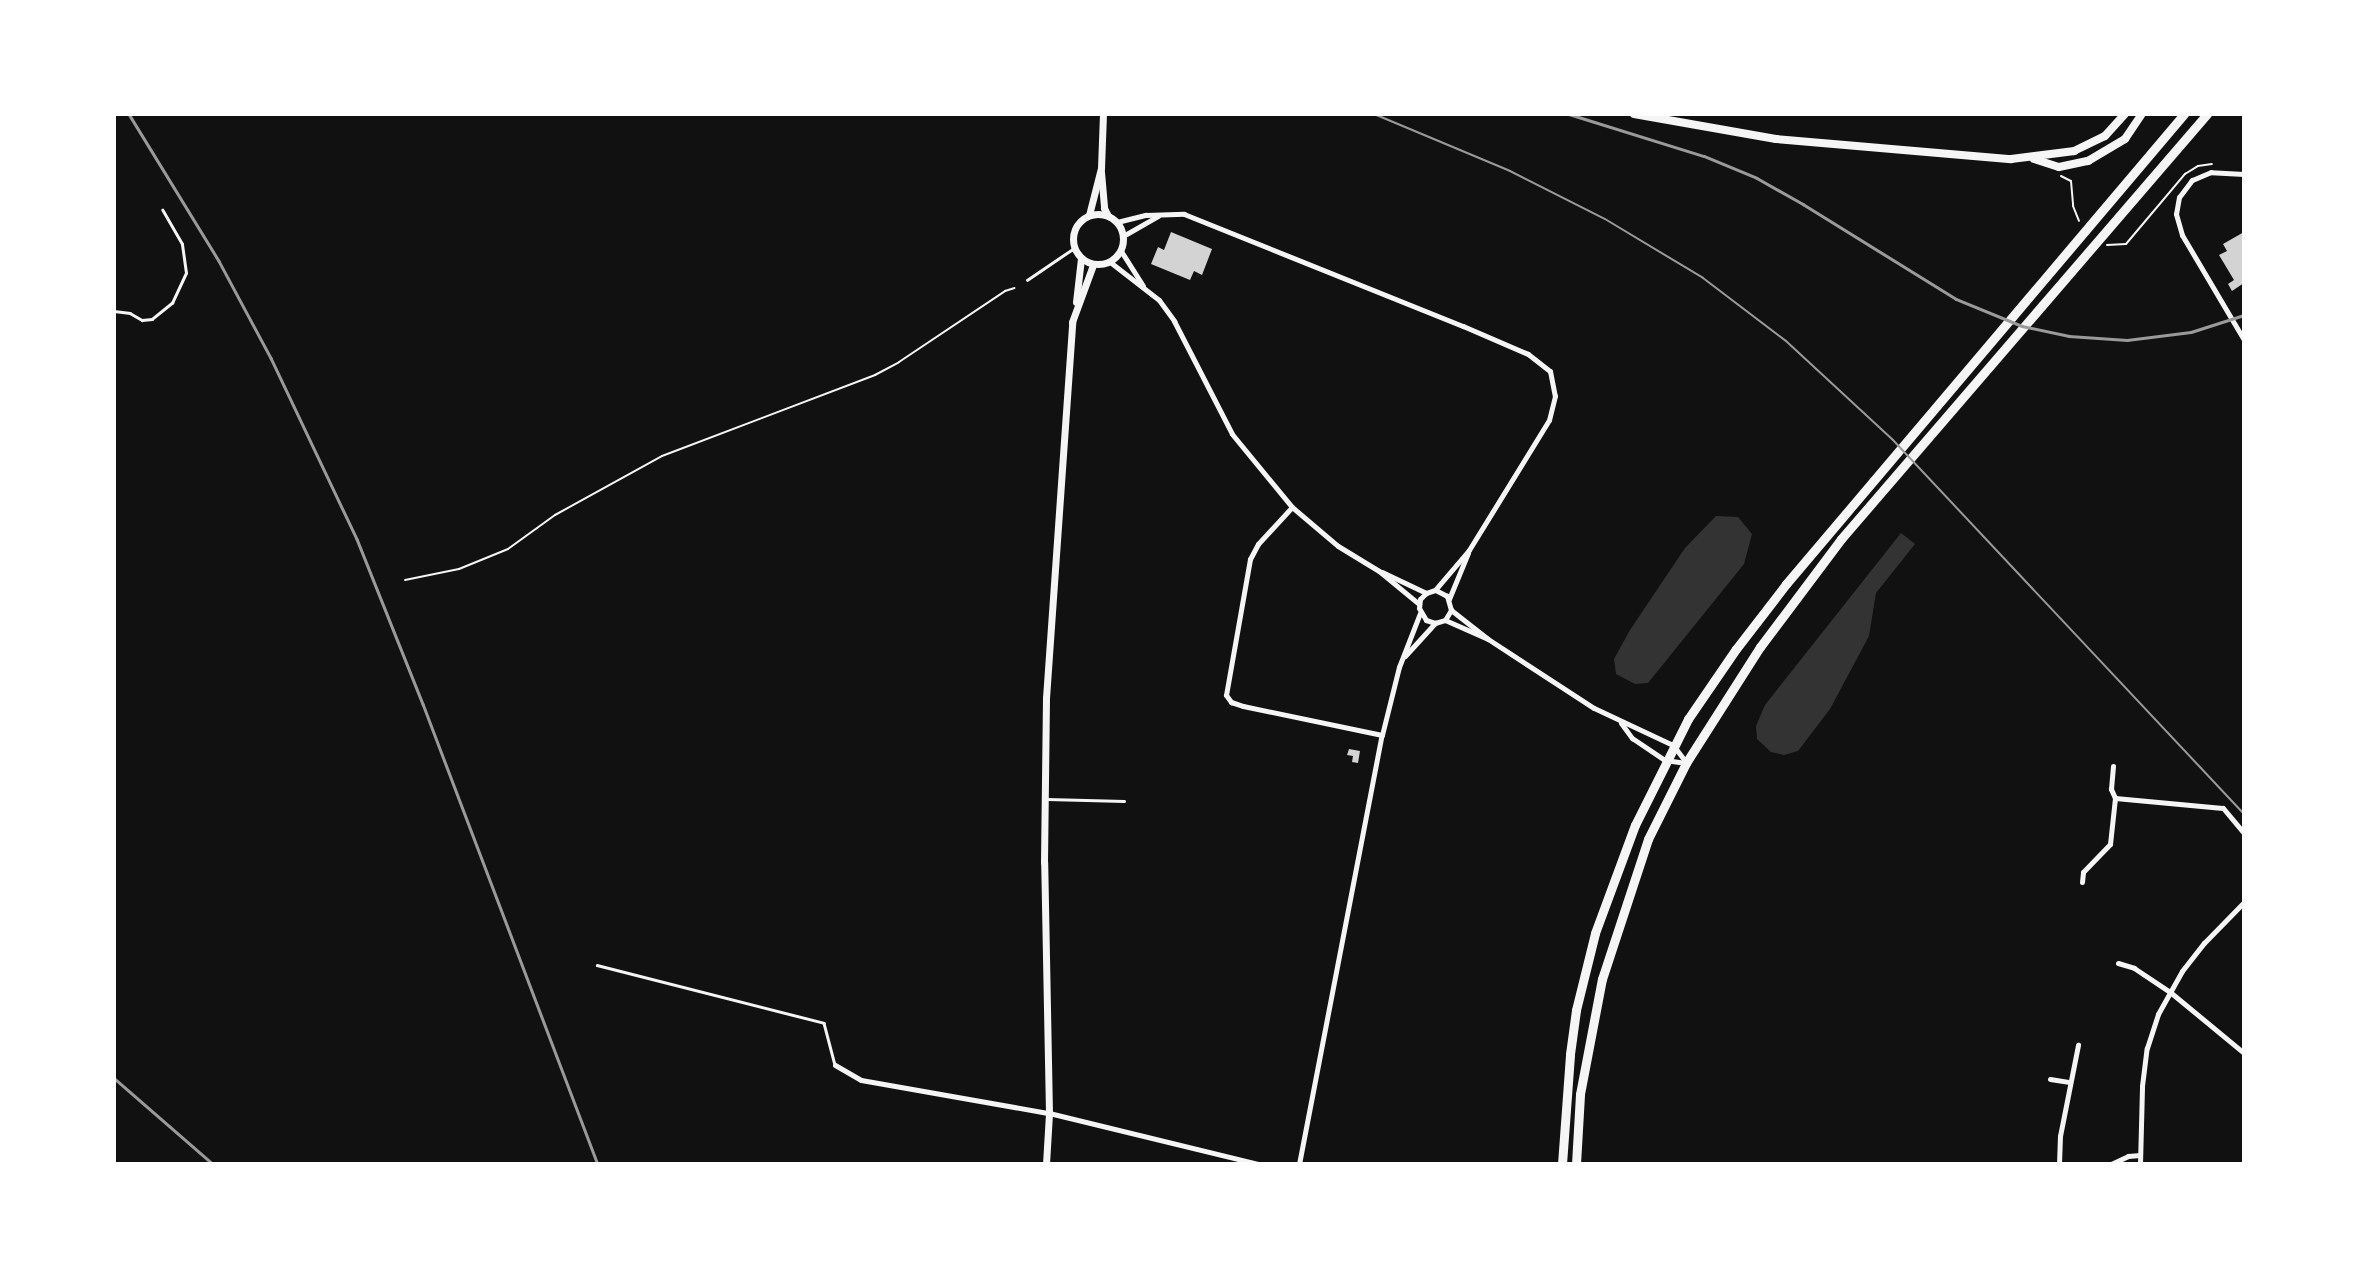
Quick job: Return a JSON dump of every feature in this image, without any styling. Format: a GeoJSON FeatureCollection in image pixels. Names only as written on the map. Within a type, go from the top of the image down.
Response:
{"type":"FeatureCollection","features":[{"type":"Feature","properties":{"kind":"main road"},"geometry":{"type":"LineString","coordinates":[[1634,114],[1710,129],[1849,148],[2026,158],[2063,154],[2094,142],[2105,136],[2125,114]]}},
{"type":"Feature","properties":{"kind":"main road"},"geometry":{"type":"LineString","coordinates":[[2026,158],[2059,167],[2074,166],[2115,147],[2125,139],[2143,114]]}},
{"type":"Feature","properties":{"kind":"main road"},"geometry":{"type":"LineString","coordinates":[[1562,1164],[1570,1054],[1585,970],[1614,876],[1673,744],[1736,649],[1786,584],[2183,114]]}},
{"type":"Feature","properties":{"kind":"main road"},"geometry":{"type":"LineString","coordinates":[[1576,1164],[1580,1094],[1602,979],[1648,839],[1686,763],[1760,647],[1841,539],[2207,114]]}},
{"type":"Feature","properties":{"kind":"street"},"geometry":{"type":"LineString","coordinates":[[1101,168],[1089,215],[1077,225],[1072,240],[1081,258],[1093,265],[1110,262],[1121,251],[1123,236],[1117,222],[1108,216],[1104,208],[1101,168],[1103,114]]}},
{"type":"Feature","properties":{"kind":"street"},"geometry":{"type":"LineString","coordinates":[[2244,174],[2211,172],[2192,180],[2179,197],[2176,214],[2182,235],[2244,340]]}},
{"type":"Feature","properties":{"kind":"street"},"geometry":{"type":"LineString","coordinates":[[1117,222],[1184,214],[1528,354],[1550,371],[1555,396],[1549,420],[1469,550],[1435,590],[1426,593],[1419,604],[1420,612],[1403,658],[1382,735],[1299,1164]]}},
{"type":"Feature","properties":{"kind":"street"},"geometry":{"type":"LineString","coordinates":[[1089,215],[1108,216]]}},
{"type":"Feature","properties":{"kind":"street"},"geometry":{"type":"LineString","coordinates":[[1123,236],[1150,223],[1158,216]]}},
{"type":"Feature","properties":{"kind":"street"},"geometry":{"type":"LineString","coordinates":[[1121,251],[1143,286],[1174,321],[1217,409],[1244,452],[1292,507],[1338,546],[1379,571],[1426,593]]}},
{"type":"Feature","properties":{"kind":"street"},"geometry":{"type":"LineString","coordinates":[[1046,1164],[1049,1113],[1046,698],[1081,258]]}},
{"type":"Feature","properties":{"kind":"street"},"geometry":{"type":"LineString","coordinates":[[1110,262],[1143,286]]}},
{"type":"Feature","properties":{"kind":"street"},"geometry":{"type":"LineString","coordinates":[[1076,306],[1093,265]]}},
{"type":"Feature","properties":{"kind":"street"},"geometry":{"type":"LineString","coordinates":[[1292,507],[1258,544],[1250,559],[1226,695],[1231,702],[1242,706],[1382,735]]}},
{"type":"Feature","properties":{"kind":"street"},"geometry":{"type":"LineString","coordinates":[[1445,620],[1451,610],[1449,599],[1469,550]]}},
{"type":"Feature","properties":{"kind":"street"},"geometry":{"type":"LineString","coordinates":[[1379,571],[1419,604]]}},
{"type":"Feature","properties":{"kind":"street"},"geometry":{"type":"LineString","coordinates":[[1435,590],[1449,599]]}},
{"type":"Feature","properties":{"kind":"street"},"geometry":{"type":"LineString","coordinates":[[1451,610],[1488,639],[1621,723],[1632,738],[1665,760],[1686,763]]}},
{"type":"Feature","properties":{"kind":"street"},"geometry":{"type":"LineString","coordinates":[[1420,612],[1426,620],[1435,623]]}},
{"type":"Feature","properties":{"kind":"street"},"geometry":{"type":"LineString","coordinates":[[1403,658],[1435,623],[1445,620],[1488,639]]}},
{"type":"Feature","properties":{"kind":"street"},"geometry":{"type":"LineString","coordinates":[[1621,723],[1638,726],[1673,744],[1686,763]]}},
{"type":"Feature","properties":{"kind":"street"},"geometry":{"type":"LineString","coordinates":[[2082,882],[2083,872],[2110,844],[2115,799],[2111,789],[2113,766]]}},
{"type":"Feature","properties":{"kind":"street"},"geometry":{"type":"LineString","coordinates":[[2115,799],[2222,808],[2244,833]]}},
{"type":"Feature","properties":{"kind":"street"},"geometry":{"type":"LineString","coordinates":[[2140,1164],[2142,1086],[2147,1048],[2170,992],[2204,943],[2244,902]]}},
{"type":"Feature","properties":{"kind":"street"},"geometry":{"type":"LineString","coordinates":[[2118,963],[2134,968],[2170,992],[2244,1053]]}},
{"type":"Feature","properties":{"kind":"street"},"geometry":{"type":"LineString","coordinates":[[2059,1164],[2060,1136],[2078,1045]]}},
{"type":"Feature","properties":{"kind":"street"},"geometry":{"type":"LineString","coordinates":[[835,1065],[861,1080],[1049,1113],[1259,1164]]}},
{"type":"Feature","properties":{"kind":"street"},"geometry":{"type":"LineString","coordinates":[[2050,1079],[2070,1082]]}},
{"type":"Feature","properties":{"kind":"street"},"geometry":{"type":"LineString","coordinates":[[2111,1164],[2127,1156],[2140,1155]]}},
{"type":"Feature","properties":{"kind":"lane"},"geometry":{"type":"LineString","coordinates":[[114,311],[130,313],[142,320],[152,318],[172,303],[186,273],[183,244],[162,210]]}},
{"type":"Feature","properties":{"kind":"lane"},"geometry":{"type":"LineString","coordinates":[[1027,280],[1074,248]]}},
{"type":"Feature","properties":{"kind":"lane"},"geometry":{"type":"LineString","coordinates":[[1045,799],[1124,800]]}},
{"type":"Feature","properties":{"kind":"lane"},"geometry":{"type":"LineString","coordinates":[[597,965],[824,1023],[835,1065]]}},
{"type":"Feature","properties":{"kind":"path"},"geometry":{"type":"LineString","coordinates":[[2061,176],[2071,181],[2071,198]]}},
{"type":"Feature","properties":{"kind":"path"},"geometry":{"type":"LineString","coordinates":[[2132,239],[2164,201]]}},
{"type":"Feature","properties":{"kind":"path"},"geometry":{"type":"LineString","coordinates":[[405,580],[459,569],[508,549],[555,515],[662,456],[875,375],[899,362],[1005,291],[1015,288]]}},
{"type":"Feature","properties":{"kind":"shaded area"},"geometry":{"type":"Polygon","coordinates":[[[1716,516],[1738,517],[1752,534],[1744,564],[1648,683],[1635,684],[1616,674],[1614,659],[1630,630],[1685,548],[1716,516]]]}},
{"type":"Feature","properties":{"kind":"shaded area"},"geometry":{"type":"Polygon","coordinates":[[[1901,533],[1915,544],[1876,593],[1869,636],[1830,709],[1798,751],[1784,755],[1771,752],[1757,739],[1756,726],[1765,705],[1901,533]]]}},
{"type":"Feature","properties":{"kind":"building"},"geometry":{"type":"Polygon","coordinates":[[[1171,232],[1212,249],[1202,275],[1194,271],[1190,280],[1151,264],[1158,247],[1164,250],[1171,232]]]}},
{"type":"Feature","properties":{"kind":"building"},"geometry":{"type":"Polygon","coordinates":[[[2244,232],[2244,283],[2232,291],[2228,284],[2234,280],[2219,255],[2227,251],[2223,244],[2244,232]]]}},
{"type":"Feature","properties":{"kind":"building"},"geometry":{"type":"Polygon","coordinates":[[[1349,749],[1360,751],[1358,763],[1352,762],[1353,756],[1347,755],[1349,749]]]}},
{"type":"Feature","properties":{"kind":"tram line"},"geometry":{"type":"LineString","coordinates":[[1374,114],[1510,171],[1605,219],[1703,278],[1786,341],[1892,439],[2244,814]]}},
{"type":"Feature","properties":{"kind":"railway"},"geometry":{"type":"LineString","coordinates":[[129,114],[219,261],[271,358],[357,539],[423,704],[598,1164]]}},
{"type":"Feature","properties":{"kind":"railway"},"geometry":{"type":"LineString","coordinates":[[1569,114],[1704,156],[1757,178],[1956,299],[2022,326],[2069,336],[2127,340],[2191,332],[2244,315]]}},
{"type":"Feature","properties":{"kind":"railway"},"geometry":{"type":"LineString","coordinates":[[114,1078],[213,1164]]}}]}
